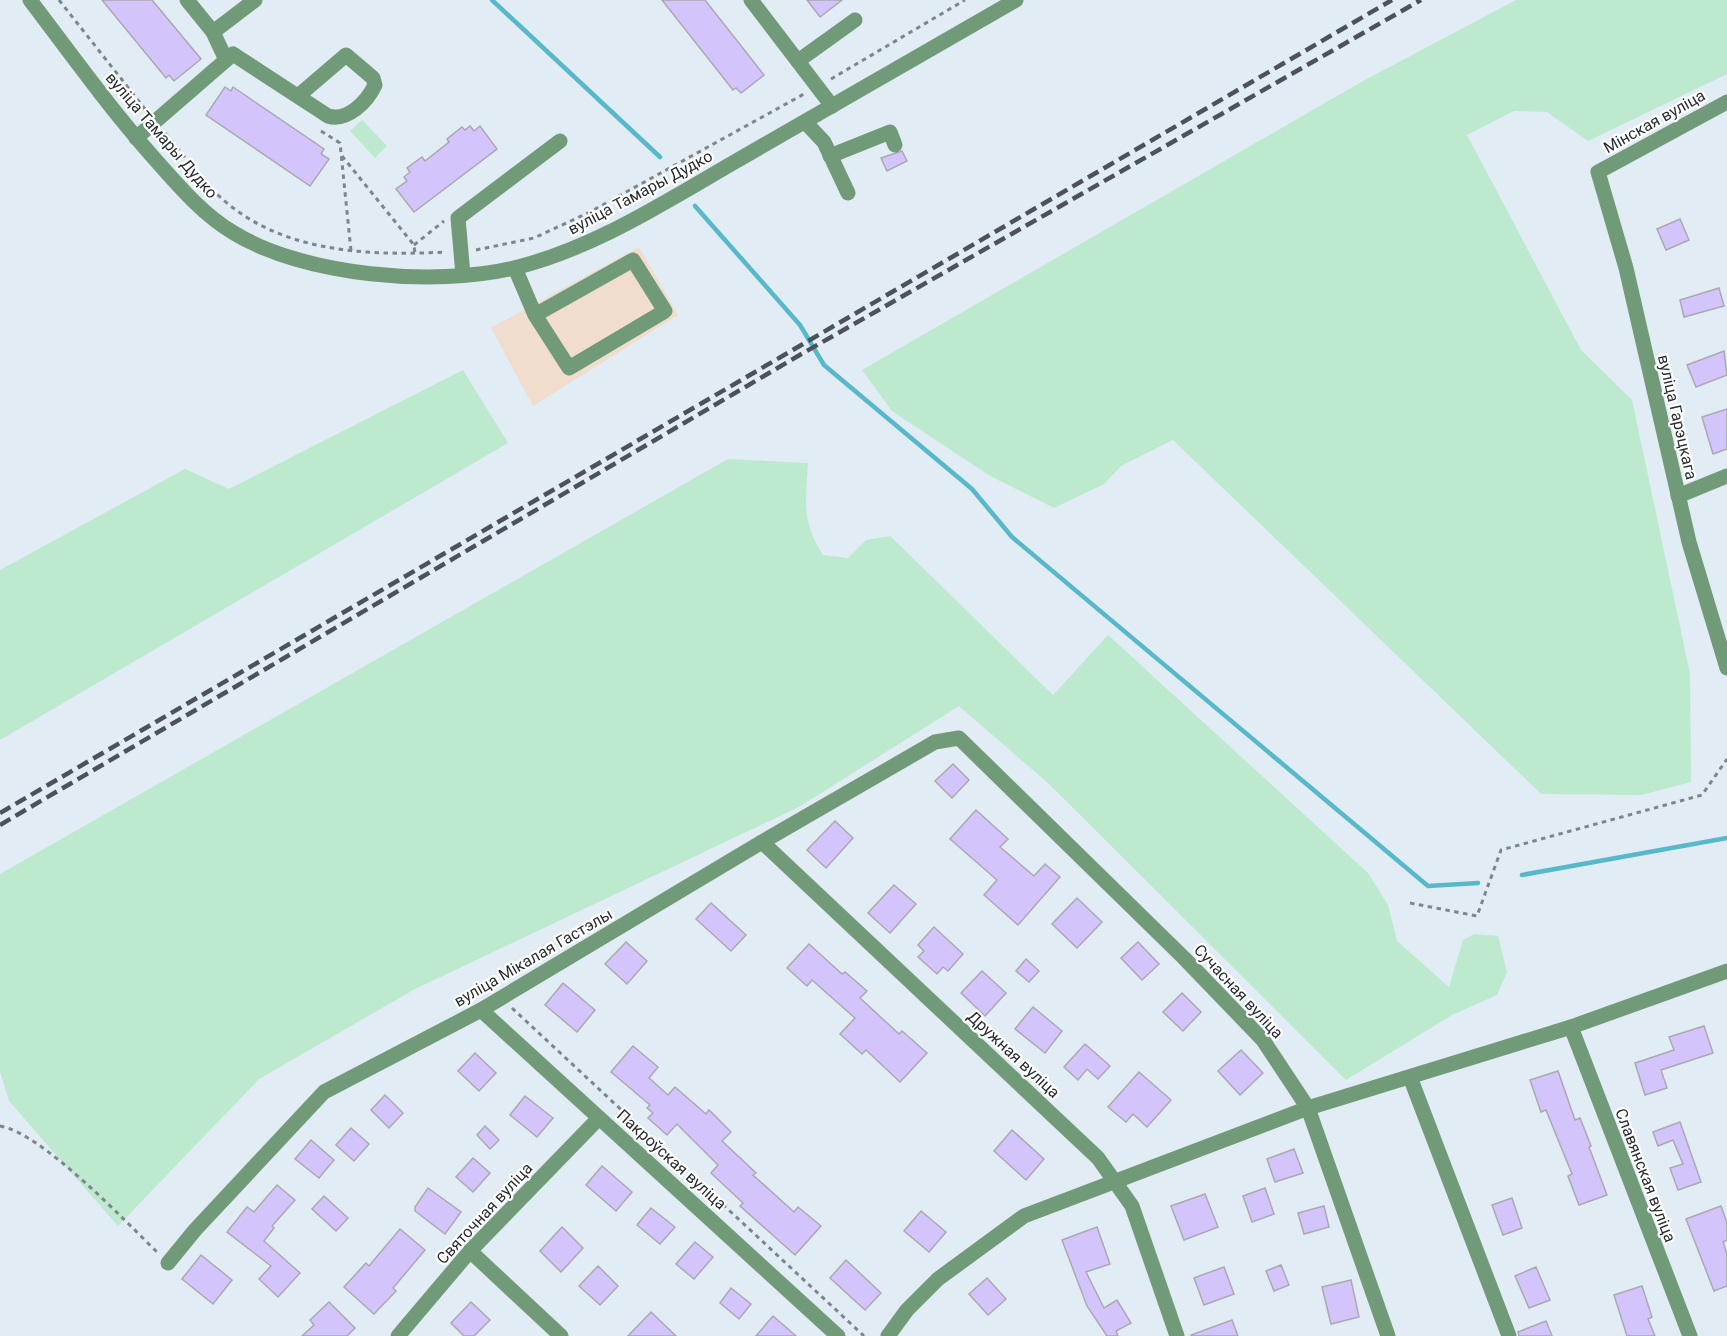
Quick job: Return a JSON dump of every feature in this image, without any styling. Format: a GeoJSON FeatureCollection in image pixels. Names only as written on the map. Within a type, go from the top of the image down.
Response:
{"type":"FeatureCollection","features":[{"type":"Feature","properties":{"kind":"street","name":"вуліца Тамары Дудко"},"geometry":{"type":"LineString","coordinates":[[30,0],[136,138],[200,208],[233,233],[267,251],[317,266],[377,275],[463,276],[515,268],[581,245],[646,213],[1016,0]]}},
{"type":"Feature","properties":{"kind":"street"},"geometry":{"type":"LineString","coordinates":[[187,0],[213,32],[226,60]]}},
{"type":"Feature","properties":{"kind":"street"},"geometry":{"type":"LineString","coordinates":[[213,32],[255,0]]}},
{"type":"Feature","properties":{"kind":"street"},"geometry":{"type":"LineString","coordinates":[[751,0],[832,106]]}},
{"type":"Feature","properties":{"kind":"street"},"geometry":{"type":"LineString","coordinates":[[798,61],[855,20]]}},
{"type":"Feature","properties":{"kind":"street"},"geometry":{"type":"LineString","coordinates":[[136,138],[233,54],[328,116],[337,119],[355,108],[371,94],[375,86],[373,78],[353,58],[346,55],[298,96]]}},
{"type":"Feature","properties":{"kind":"street","name":"Мінская вуліца"},"geometry":{"type":"LineString","coordinates":[[1598,172],[1727,102]]}},
{"type":"Feature","properties":{"kind":"street"},"geometry":{"type":"LineString","coordinates":[[805,122],[824,142],[848,193]]}},
{"type":"Feature","properties":{"kind":"street"},"geometry":{"type":"LineString","coordinates":[[830,156],[890,132],[895,145]]}},
{"type":"Feature","properties":{"kind":"street"},"geometry":{"type":"LineString","coordinates":[[463,276],[458,218],[560,141]]}},
{"type":"Feature","properties":{"kind":"street","name":"вуліца Гарэцкага"},"geometry":{"type":"LineString","coordinates":[[1598,172],[1626,268],[1678,496],[1727,668]]}},
{"type":"Feature","properties":{"kind":"street"},"geometry":{"type":"LineString","coordinates":[[515,268],[535,315],[569,368],[664,311],[633,260],[535,315]]}},
{"type":"Feature","properties":{"kind":"street"},"geometry":{"type":"LineString","coordinates":[[1678,496],[1727,476]]}},
{"type":"Feature","properties":{"kind":"street","name":"вуліца Мікалая Гастэлы"},"geometry":{"type":"LineString","coordinates":[[168,1263],[195,1230],[324,1092],[481,1011],[762,842],[935,742],[959,738]]}},
{"type":"Feature","properties":{"kind":"street","name":"Сучасная вуліца"},"geometry":{"type":"LineString","coordinates":[[959,738],[1184,958],[1263,1040],[1308,1108],[1388,1336]]}},
{"type":"Feature","properties":{"kind":"street","name":"Дружная вуліца"},"geometry":{"type":"LineString","coordinates":[[762,842],[1098,1158],[1118,1182],[1132,1206],[1177,1336]]}},
{"type":"Feature","properties":{"kind":"street"},"geometry":{"type":"LineString","coordinates":[[888,1336],[907,1310],[938,1279],[1024,1216],[1308,1108],[1570,1027],[1727,970]]}},
{"type":"Feature","properties":{"kind":"street","name":"Пакроўская вуліца"},"geometry":{"type":"LineString","coordinates":[[481,1011],[838,1336]]}},
{"type":"Feature","properties":{"kind":"street","name":"Славянская вуліца"},"geometry":{"type":"LineString","coordinates":[[1570,1027],[1690,1336]]}},
{"type":"Feature","properties":{"kind":"street"},"geometry":{"type":"LineString","coordinates":[[1410,1077],[1509,1336]]}},
{"type":"Feature","properties":{"kind":"street","name":"Святочная вуліца"},"geometry":{"type":"LineString","coordinates":[[398,1336],[470,1251],[599,1118]]}},
{"type":"Feature","properties":{"kind":"street"},"geometry":{"type":"LineString","coordinates":[[470,1251],[561,1336]]}},
{"type":"Feature","properties":{"kind":"path"},"geometry":{"type":"LineString","coordinates":[[59,0],[155,122],[220,196],[240,212],[286,237],[321,247],[415,254],[461,252],[534,238],[600,207],[965,0]]}},
{"type":"Feature","properties":{"kind":"path"},"geometry":{"type":"LineString","coordinates":[[320,130],[340,143],[351,251]]}},
{"type":"Feature","properties":{"kind":"path"},"geometry":{"type":"LineString","coordinates":[[341,154],[414,244],[415,254]]}},
{"type":"Feature","properties":{"kind":"path"},"geometry":{"type":"LineString","coordinates":[[1410,903],[1477,916],[1501,850],[1702,795],[1727,759]]}},
{"type":"Feature","properties":{"kind":"path"},"geometry":{"type":"LineString","coordinates":[[502,998],[864,1336]]}},
{"type":"Feature","properties":{"kind":"path"},"geometry":{"type":"LineString","coordinates":[[0,1126],[14,1128],[60,1162],[168,1263]]}},
{"type":"Feature","properties":{"kind":"shaded area"},"geometry":{"type":"Polygon","coordinates":[[[639,247],[678,315],[533,406],[491,328],[639,247]]]}},
{"type":"Feature","properties":{"kind":"green space"},"geometry":{"type":"Polygon","coordinates":[[[1516,0],[1727,0],[1727,74],[1588,141],[1547,112],[1514,111],[1467,135],[1581,350],[1632,400],[1690,674],[1691,782],[1641,795],[1541,794],[1173,440],[1121,466],[1104,484],[1054,508],[990,476],[892,411],[862,370],[1363,81],[1516,0]]]}},
{"type":"Feature","properties":{"kind":"green space"},"geometry":{"type":"Polygon","coordinates":[[[362,120],[387,146],[375,158],[350,131],[362,120]]]}},
{"type":"Feature","properties":{"kind":"green space"},"geometry":{"type":"Polygon","coordinates":[[[463,370],[508,443],[0,740],[0,570],[185,469],[229,489],[463,370]]]}},
{"type":"Feature","properties":{"kind":"green space"},"geometry":{"type":"Polygon","coordinates":[[[728,459],[808,463],[806,511],[811,531],[823,555],[848,558],[866,540],[890,536],[1053,695],[1108,635],[1368,873],[1388,905],[1397,941],[1449,987],[1463,940],[1474,934],[1498,936],[1507,972],[1497,995],[1452,1015],[1346,1080],[1049,784],[959,706],[799,807],[415,989],[259,1079],[118,1226],[9,1101],[0,1071],[0,874],[728,459]]]}},
{"type":"Feature","properties":{"kind":"building"},"geometry":{"type":"Polygon","coordinates":[[[102,0],[152,0],[201,59],[174,81],[169,75],[166,78],[102,0]]]}},
{"type":"Feature","properties":{"kind":"building"},"geometry":{"type":"Polygon","coordinates":[[[662,0],[705,0],[764,75],[741,93],[736,88],[733,90],[662,0]]]}},
{"type":"Feature","properties":{"kind":"building"},"geometry":{"type":"Polygon","coordinates":[[[807,0],[842,0],[820,17],[807,0]]]}},
{"type":"Feature","properties":{"kind":"building"},"geometry":{"type":"Polygon","coordinates":[[[225,87],[231,91],[233,87],[324,149],[321,154],[329,159],[310,186],[206,115],[225,87]]]}},
{"type":"Feature","properties":{"kind":"building"},"geometry":{"type":"Polygon","coordinates":[[[470,126],[474,131],[480,126],[497,149],[414,212],[396,189],[407,181],[404,177],[410,172],[407,168],[422,157],[425,161],[449,142],[447,139],[462,127],[465,130],[470,126]]]}},
{"type":"Feature","properties":{"kind":"building"},"geometry":{"type":"Polygon","coordinates":[[[902,151],[907,161],[887,171],[881,158],[902,151]]]}},
{"type":"Feature","properties":{"kind":"building"},"geometry":{"type":"Polygon","coordinates":[[[1680,219],[1689,240],[1666,250],[1657,229],[1680,219]]]}},
{"type":"Feature","properties":{"kind":"building"},"geometry":{"type":"Polygon","coordinates":[[[1719,288],[1724,306],[1684,317],[1680,300],[1719,288]]]}},
{"type":"Feature","properties":{"kind":"building"},"geometry":{"type":"Polygon","coordinates":[[[1724,351],[1727,375],[1696,387],[1687,365],[1724,351]]]}},
{"type":"Feature","properties":{"kind":"building"},"geometry":{"type":"Polygon","coordinates":[[[1727,409],[1727,449],[1713,454],[1702,417],[1727,409]]]}},
{"type":"Feature","properties":{"kind":"building"},"geometry":{"type":"Polygon","coordinates":[[[953,764],[969,780],[952,798],[935,781],[953,764]]]}},
{"type":"Feature","properties":{"kind":"building"},"geometry":{"type":"Polygon","coordinates":[[[976,810],[1008,839],[1000,847],[1034,876],[1045,864],[1060,877],[1018,925],[984,895],[997,880],[950,839],[976,810]]]}},
{"type":"Feature","properties":{"kind":"building"},"geometry":{"type":"Polygon","coordinates":[[[835,821],[853,838],[826,868],[807,850],[835,821]]]}},
{"type":"Feature","properties":{"kind":"building"},"geometry":{"type":"Polygon","coordinates":[[[894,885],[916,904],[890,933],[868,913],[894,885]]]}},
{"type":"Feature","properties":{"kind":"building"},"geometry":{"type":"Polygon","coordinates":[[[1077,898],[1102,922],[1077,948],[1052,924],[1077,898]]]}},
{"type":"Feature","properties":{"kind":"building"},"geometry":{"type":"Polygon","coordinates":[[[711,903],[746,935],[731,951],[696,919],[711,903]]]}},
{"type":"Feature","properties":{"kind":"building"},"geometry":{"type":"Polygon","coordinates":[[[934,927],[963,954],[948,971],[943,967],[937,974],[918,957],[924,951],[918,945],[934,927]]]}},
{"type":"Feature","properties":{"kind":"building"},"geometry":{"type":"Polygon","coordinates":[[[626,942],[647,961],[627,984],[605,964],[626,942]]]}},
{"type":"Feature","properties":{"kind":"building"},"geometry":{"type":"Polygon","coordinates":[[[1138,942],[1159,964],[1142,980],[1121,958],[1138,942]]]}},
{"type":"Feature","properties":{"kind":"building"},"geometry":{"type":"Polygon","coordinates":[[[809,944],[842,974],[845,972],[867,991],[860,998],[899,1034],[902,1031],[927,1053],[900,1082],[866,1050],[862,1054],[840,1034],[855,1018],[812,980],[807,986],[787,968],[809,944]]]}},
{"type":"Feature","properties":{"kind":"building"},"geometry":{"type":"Polygon","coordinates":[[[1026,959],[1039,971],[1029,982],[1016,971],[1026,959]]]}},
{"type":"Feature","properties":{"kind":"building"},"geometry":{"type":"Polygon","coordinates":[[[982,971],[1006,993],[985,1016],[961,993],[982,971]]]}},
{"type":"Feature","properties":{"kind":"building"},"geometry":{"type":"Polygon","coordinates":[[[563,983],[595,1010],[577,1032],[545,1005],[563,983]]]}},
{"type":"Feature","properties":{"kind":"building"},"geometry":{"type":"Polygon","coordinates":[[[1182,993],[1201,1012],[1183,1031],[1163,1012],[1182,993]]]}},
{"type":"Feature","properties":{"kind":"building"},"geometry":{"type":"Polygon","coordinates":[[[1033,1007],[1062,1031],[1045,1053],[1015,1029],[1033,1007]]]}},
{"type":"Feature","properties":{"kind":"building"},"geometry":{"type":"Polygon","coordinates":[[[1704,1026],[1713,1053],[1661,1070],[1667,1088],[1645,1095],[1635,1063],[1674,1050],[1669,1037],[1704,1026]]]}},
{"type":"Feature","properties":{"kind":"building"},"geometry":{"type":"Polygon","coordinates":[[[1085,1044],[1110,1066],[1098,1079],[1087,1069],[1078,1080],[1064,1067],[1085,1044]]]}},
{"type":"Feature","properties":{"kind":"building"},"geometry":{"type":"Polygon","coordinates":[[[633,1046],[658,1067],[649,1078],[668,1095],[675,1087],[706,1114],[709,1110],[731,1132],[722,1141],[756,1173],[753,1175],[794,1212],[798,1207],[821,1226],[795,1255],[740,1206],[743,1203],[711,1173],[718,1165],[677,1124],[667,1135],[648,1118],[653,1113],[647,1108],[650,1105],[611,1072],[633,1046]]]}},
{"type":"Feature","properties":{"kind":"building"},"geometry":{"type":"Polygon","coordinates":[[[1241,1050],[1263,1073],[1240,1095],[1218,1071],[1241,1050]]]}},
{"type":"Feature","properties":{"kind":"building"},"geometry":{"type":"Polygon","coordinates":[[[475,1053],[496,1073],[479,1091],[458,1071],[475,1053]]]}},
{"type":"Feature","properties":{"kind":"building"},"geometry":{"type":"Polygon","coordinates":[[[1558,1071],[1575,1120],[1580,1118],[1607,1195],[1579,1205],[1568,1176],[1572,1174],[1546,1110],[1541,1112],[1530,1080],[1558,1071]]]}},
{"type":"Feature","properties":{"kind":"building"},"geometry":{"type":"Polygon","coordinates":[[[1139,1072],[1171,1100],[1147,1127],[1133,1114],[1126,1122],[1108,1107],[1139,1072]]]}},
{"type":"Feature","properties":{"kind":"building"},"geometry":{"type":"Polygon","coordinates":[[[385,1095],[403,1113],[389,1128],[371,1110],[385,1095]]]}},
{"type":"Feature","properties":{"kind":"building"},"geometry":{"type":"Polygon","coordinates":[[[525,1096],[553,1118],[537,1137],[510,1115],[525,1096]]]}},
{"type":"Feature","properties":{"kind":"building"},"geometry":{"type":"Polygon","coordinates":[[[1680,1122],[1701,1182],[1678,1190],[1670,1168],[1683,1164],[1673,1140],[1658,1146],[1653,1132],[1680,1122]]]}},
{"type":"Feature","properties":{"kind":"building"},"geometry":{"type":"Polygon","coordinates":[[[485,1126],[499,1140],[490,1149],[477,1135],[485,1126]]]}},
{"type":"Feature","properties":{"kind":"building"},"geometry":{"type":"Polygon","coordinates":[[[351,1128],[369,1144],[354,1161],[336,1145],[351,1128]]]}},
{"type":"Feature","properties":{"kind":"building"},"geometry":{"type":"Polygon","coordinates":[[[1012,1130],[1044,1159],[1026,1180],[994,1151],[1012,1130]]]}},
{"type":"Feature","properties":{"kind":"building"},"geometry":{"type":"Polygon","coordinates":[[[311,1140],[334,1160],[319,1178],[295,1159],[311,1140]]]}},
{"type":"Feature","properties":{"kind":"building"},"geometry":{"type":"Polygon","coordinates":[[[1294,1149],[1303,1173],[1275,1182],[1267,1159],[1294,1149]]]}},
{"type":"Feature","properties":{"kind":"building"},"geometry":{"type":"Polygon","coordinates":[[[473,1158],[490,1173],[473,1192],[456,1177],[473,1158]]]}},
{"type":"Feature","properties":{"kind":"building"},"geometry":{"type":"Polygon","coordinates":[[[602,1166],[632,1192],[616,1211],[586,1185],[602,1166]]]}},
{"type":"Feature","properties":{"kind":"building"},"geometry":{"type":"Polygon","coordinates":[[[277,1185],[295,1200],[272,1226],[274,1228],[264,1241],[300,1273],[278,1297],[259,1279],[271,1266],[227,1232],[247,1207],[254,1212],[277,1185]]]}},
{"type":"Feature","properties":{"kind":"building"},"geometry":{"type":"Polygon","coordinates":[[[428,1188],[461,1212],[445,1234],[415,1211],[415,1207],[428,1188]]]}},
{"type":"Feature","properties":{"kind":"building"},"geometry":{"type":"Polygon","coordinates":[[[1265,1188],[1274,1214],[1252,1222],[1243,1196],[1265,1188]]]}},
{"type":"Feature","properties":{"kind":"building"},"geometry":{"type":"Polygon","coordinates":[[[1205,1194],[1218,1227],[1184,1240],[1171,1206],[1205,1194]]]}},
{"type":"Feature","properties":{"kind":"building"},"geometry":{"type":"Polygon","coordinates":[[[324,1196],[348,1218],[336,1231],[312,1209],[324,1196]]]}},
{"type":"Feature","properties":{"kind":"building"},"geometry":{"type":"Polygon","coordinates":[[[1512,1198],[1522,1228],[1503,1235],[1492,1205],[1512,1198]]]}},
{"type":"Feature","properties":{"kind":"building"},"geometry":{"type":"Polygon","coordinates":[[[1324,1206],[1329,1227],[1304,1234],[1298,1213],[1324,1206]]]}},
{"type":"Feature","properties":{"kind":"building"},"geometry":{"type":"Polygon","coordinates":[[[1721,1206],[1727,1223],[1727,1240],[1723,1242],[1727,1254],[1727,1286],[1714,1291],[1686,1219],[1721,1206]]]}},
{"type":"Feature","properties":{"kind":"building"},"geometry":{"type":"Polygon","coordinates":[[[651,1208],[675,1227],[660,1244],[637,1225],[651,1208]]]}},
{"type":"Feature","properties":{"kind":"building"},"geometry":{"type":"Polygon","coordinates":[[[921,1211],[946,1232],[929,1252],[904,1231],[921,1211]]]}},
{"type":"Feature","properties":{"kind":"building"},"geometry":{"type":"Polygon","coordinates":[[[562,1227],[583,1248],[561,1272],[540,1251],[562,1227]]]}},
{"type":"Feature","properties":{"kind":"building"},"geometry":{"type":"Polygon","coordinates":[[[1097,1227],[1110,1264],[1086,1272],[1104,1308],[1117,1300],[1131,1323],[1116,1331],[1118,1336],[1107,1336],[1087,1306],[1062,1240],[1097,1227]]]}},
{"type":"Feature","properties":{"kind":"building"},"geometry":{"type":"Polygon","coordinates":[[[400,1229],[425,1250],[393,1288],[396,1291],[374,1314],[344,1287],[366,1263],[369,1266],[400,1229]]]}},
{"type":"Feature","properties":{"kind":"building"},"geometry":{"type":"Polygon","coordinates":[[[695,1242],[713,1257],[694,1279],[676,1264],[695,1242]]]}},
{"type":"Feature","properties":{"kind":"building"},"geometry":{"type":"Polygon","coordinates":[[[201,1255],[232,1280],[213,1304],[182,1279],[201,1255]]]}},
{"type":"Feature","properties":{"kind":"building"},"geometry":{"type":"Polygon","coordinates":[[[846,1260],[881,1293],[865,1310],[830,1278],[846,1260]]]}},
{"type":"Feature","properties":{"kind":"building"},"geometry":{"type":"Polygon","coordinates":[[[1281,1265],[1289,1285],[1274,1291],[1266,1271],[1281,1265]]]}},
{"type":"Feature","properties":{"kind":"building"},"geometry":{"type":"Polygon","coordinates":[[[598,1266],[618,1286],[600,1305],[579,1286],[598,1266]]]}},
{"type":"Feature","properties":{"kind":"building"},"geometry":{"type":"Polygon","coordinates":[[[1224,1267],[1234,1294],[1204,1305],[1194,1278],[1224,1267]]]}},
{"type":"Feature","properties":{"kind":"building"},"geometry":{"type":"Polygon","coordinates":[[[1536,1267],[1550,1300],[1529,1308],[1515,1276],[1536,1267]]]}},
{"type":"Feature","properties":{"kind":"building"},"geometry":{"type":"Polygon","coordinates":[[[987,1278],[1006,1299],[988,1315],[969,1294],[987,1278]]]}},
{"type":"Feature","properties":{"kind":"building"},"geometry":{"type":"Polygon","coordinates":[[[1351,1280],[1359,1317],[1331,1324],[1322,1287],[1351,1280]]]}},
{"type":"Feature","properties":{"kind":"building"},"geometry":{"type":"Polygon","coordinates":[[[1642,1286],[1652,1317],[1648,1319],[1655,1336],[1627,1336],[1614,1295],[1642,1286]]]}},
{"type":"Feature","properties":{"kind":"building"},"geometry":{"type":"Polygon","coordinates":[[[731,1288],[751,1304],[739,1319],[720,1303],[731,1288]]]}},
{"type":"Feature","properties":{"kind":"building"},"geometry":{"type":"Polygon","coordinates":[[[329,1302],[355,1328],[347,1336],[302,1336],[314,1325],[310,1320],[329,1302]]]}},
{"type":"Feature","properties":{"kind":"building"},"geometry":{"type":"Polygon","coordinates":[[[471,1302],[490,1320],[474,1336],[464,1336],[451,1323],[471,1302]]]}},
{"type":"Feature","properties":{"kind":"building"},"geometry":{"type":"Polygon","coordinates":[[[651,1312],[676,1336],[628,1336],[651,1312]]]}},
{"type":"Feature","properties":{"kind":"building"},"geometry":{"type":"Polygon","coordinates":[[[773,1316],[796,1336],[756,1336],[773,1316]]]}},
{"type":"Feature","properties":{"kind":"building"},"geometry":{"type":"Polygon","coordinates":[[[1232,1320],[1238,1336],[1191,1335],[1232,1320]]]}},
{"type":"Feature","properties":{"kind":"building"},"geometry":{"type":"Polygon","coordinates":[[[1546,1321],[1552,1336],[1519,1336],[1518,1332],[1546,1321]]]}},
{"type":"Feature","properties":{"kind":"waterway"},"geometry":{"type":"LineString","coordinates":[[492,0],[660,157]]}},
{"type":"Feature","properties":{"kind":"waterway"},"geometry":{"type":"LineString","coordinates":[[695,206],[800,325],[824,365],[972,489],[1012,537],[1428,886],[1478,883]]}},
{"type":"Feature","properties":{"kind":"waterway"},"geometry":{"type":"LineString","coordinates":[[1522,875],[1727,838]]}},
{"type":"Feature","properties":{"kind":"railway"},"geometry":{"type":"LineString","coordinates":[[0,813],[1392,0]]}},
{"type":"Feature","properties":{"kind":"railway"},"geometry":{"type":"LineString","coordinates":[[0,825],[798,356],[1421,0]]}}]}
